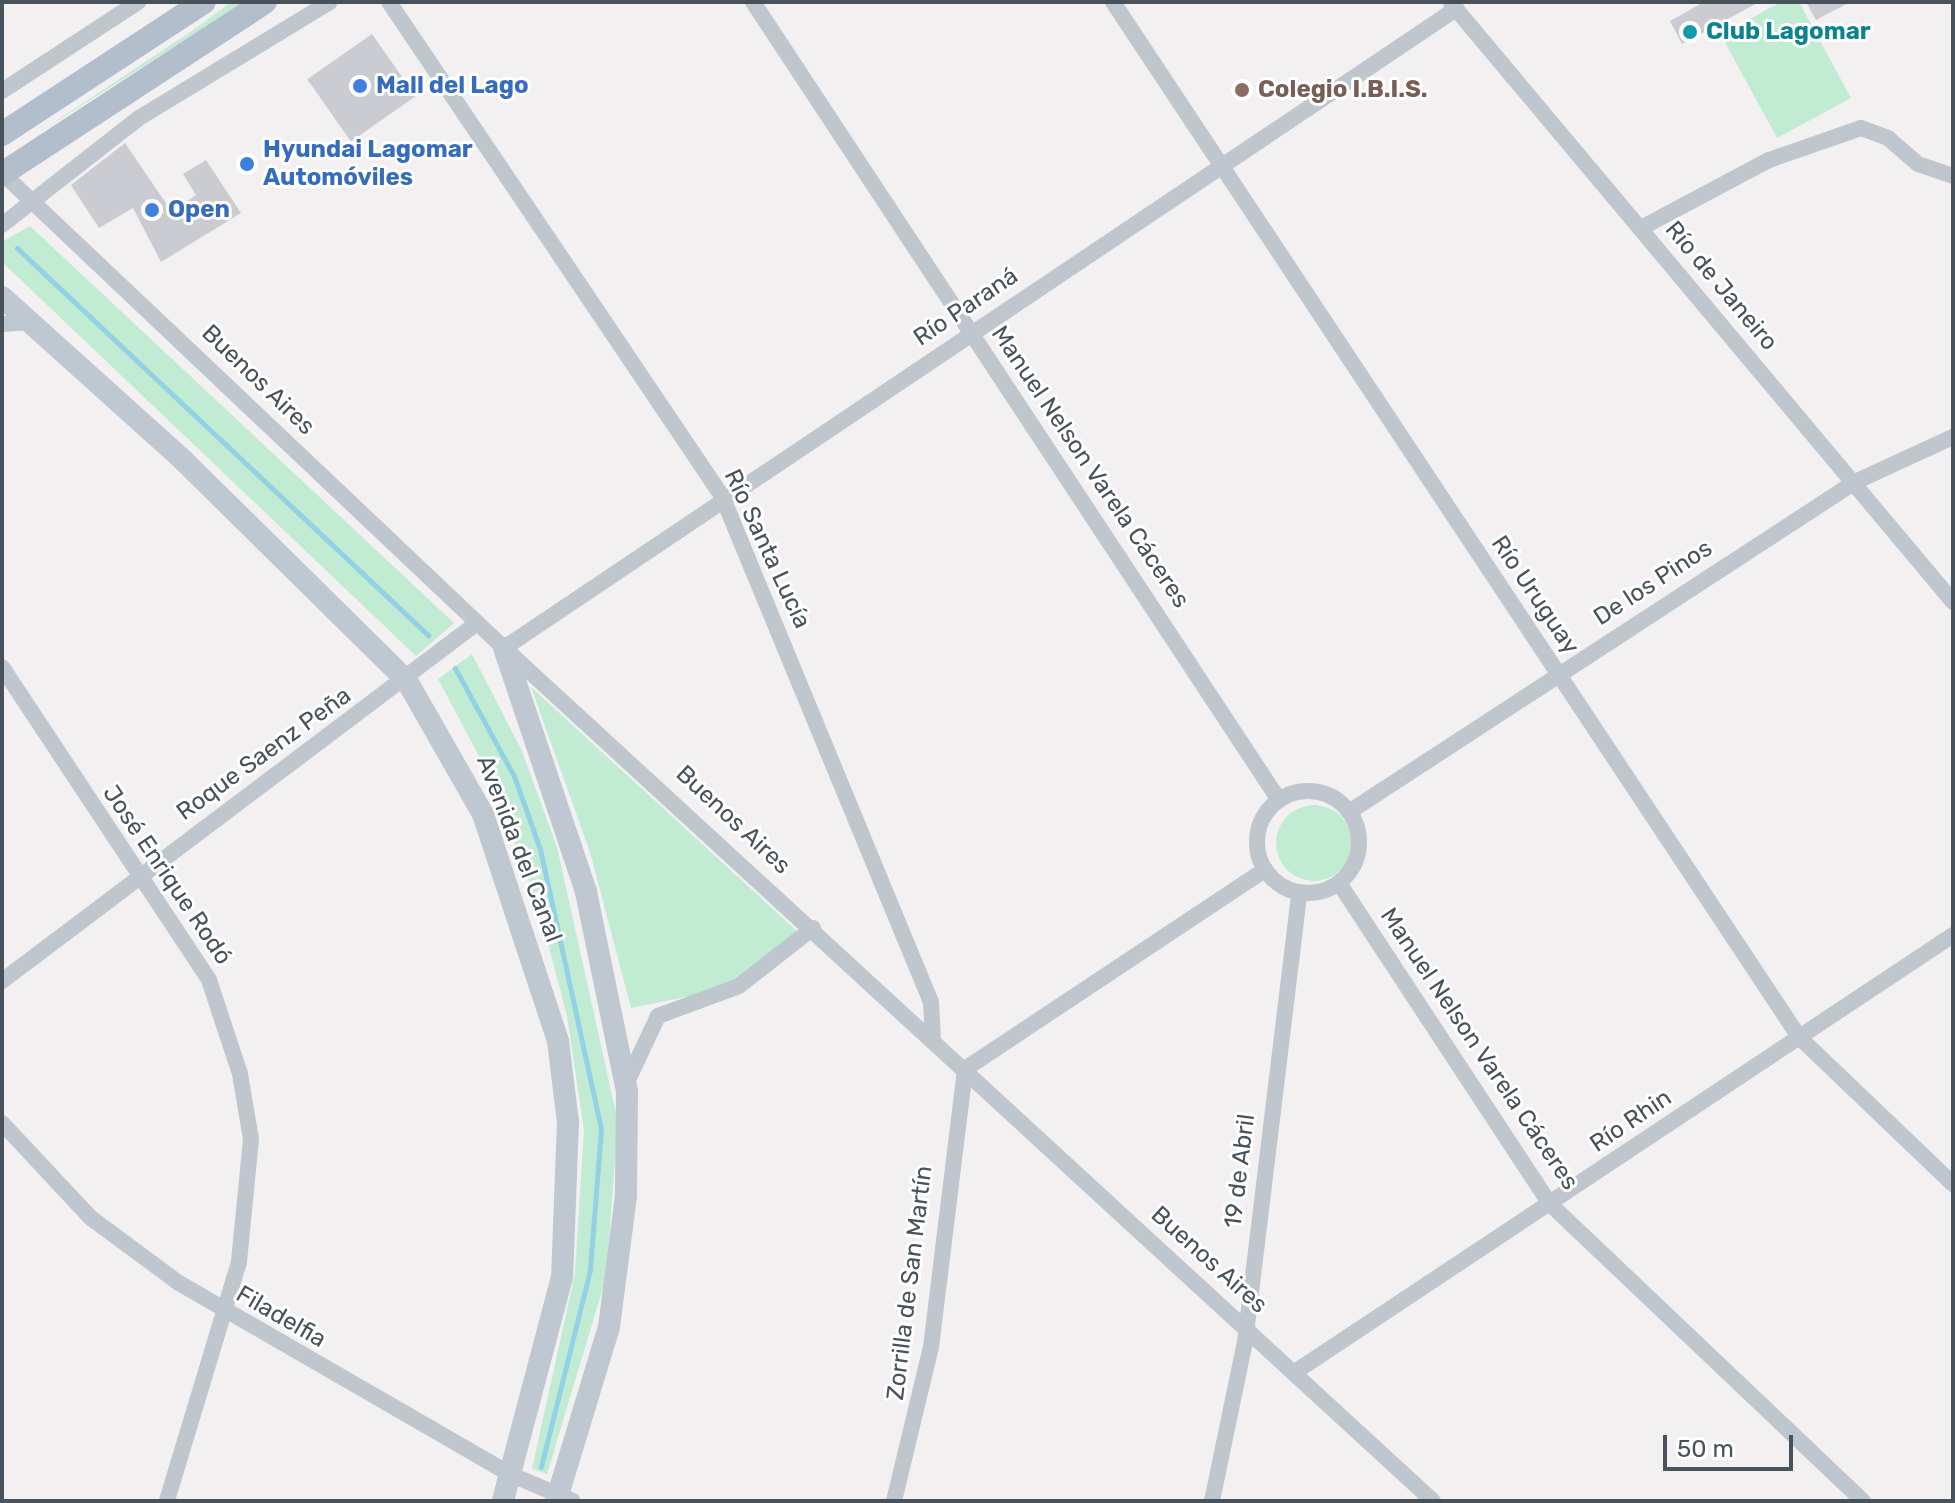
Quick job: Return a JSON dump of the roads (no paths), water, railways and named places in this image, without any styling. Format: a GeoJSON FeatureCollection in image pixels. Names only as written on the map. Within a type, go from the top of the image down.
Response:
{"type":"FeatureCollection","features":[{"type":"Feature","properties":{"kind":"main road"},"geometry":{"type":"LineString","coordinates":[[2,134],[204,2]]}},
{"type":"Feature","properties":{"kind":"main road"},"geometry":{"type":"LineString","coordinates":[[2,174],[265,2]]}},
{"type":"Feature","properties":{"kind":"street"},"geometry":{"type":"LineString","coordinates":[[2,91],[138,2]]}},
{"type":"Feature","properties":{"kind":"street"},"geometry":{"type":"LineString","coordinates":[[2,225],[33,197],[139,118],[330,2]]}},
{"type":"Feature","properties":{"kind":"street","name":"Río Santa Lucía"},"geometry":{"type":"LineString","coordinates":[[389,2],[722,496],[931,1002],[933,1040]]}},
{"type":"Feature","properties":{"kind":"street","name":"Manuel Nelson Varela Cáceres"},"geometry":{"type":"LineString","coordinates":[[753,2],[1279,800]]}},
{"type":"Feature","properties":{"kind":"street","name":"Río Uruguay"},"geometry":{"type":"LineString","coordinates":[[1113,2],[1799,1037],[1953,1184]]}},
{"type":"Feature","properties":{"kind":"street","name":"Río Paraná"},"geometry":{"type":"LineString","coordinates":[[504,648],[722,496],[1221,166],[1453,5]]}},
{"type":"Feature","properties":{"kind":"street","name":"Río de Janeiro"},"geometry":{"type":"LineString","coordinates":[[1453,5],[1953,602]]}},
{"type":"Feature","properties":{"kind":"street"},"geometry":{"type":"LineString","coordinates":[[139,118],[146,80]]}},
{"type":"Feature","properties":{"kind":"street"},"geometry":{"type":"LineString","coordinates":[[1641,228],[1754,167],[1827,134],[1861,128],[1888,138],[1918,164],[1953,176]]}},
{"type":"Feature","properties":{"kind":"street","name":"Buenos Aires"},"geometry":{"type":"LineString","coordinates":[[2,174],[33,197],[477,623],[813,928],[1433,1501]]}},
{"type":"Feature","properties":{"kind":"street","name":"Avenida del Canal"},"geometry":{"type":"LineString","coordinates":[[2,297],[184,461],[407,681],[464,772],[520,911],[558,1041],[568,1122],[562,1277],[503,1501]]}},
{"type":"Feature","properties":{"kind":"street"},"geometry":{"type":"LineString","coordinates":[[2,324],[28,322]]}},
{"type":"Feature","properties":{"kind":"street","name":"De los Pinos"},"geometry":{"type":"LineString","coordinates":[[1349,812],[1855,482],[1953,437]]}},
{"type":"Feature","properties":{"kind":"street","name":"Roque Saenz Peña"},"geometry":{"type":"LineString","coordinates":[[2,981],[407,681],[477,623]]}},
{"type":"Feature","properties":{"kind":"street","name":"Avenida del Canal"},"geometry":{"type":"LineString","coordinates":[[504,648],[586,892],[626,1084],[626,1196],[609,1327],[562,1499]]}},
{"type":"Feature","properties":{"kind":"street","name":"José Enrique Rodó"},"geometry":{"type":"LineString","coordinates":[[2,667],[209,980],[240,1074],[251,1139],[227,1314],[167,1501]]}},
{"type":"Feature","properties":{"kind":"street"},"geometry":{"type":"LineString","coordinates":[[1324,794],[1349,812],[1357,858],[1339,883],[1299,893],[1265,870],[1257,840],[1279,800],[1324,794]]}},
{"type":"Feature","properties":{"kind":"street"},"geometry":{"type":"LineString","coordinates":[[965,1069],[1265,870]]}},
{"type":"Feature","properties":{"kind":"street","name":"Manuel Nelson Varela Cáceres"},"geometry":{"type":"LineString","coordinates":[[1339,883],[1550,1204],[1863,1501]]}},
{"type":"Feature","properties":{"kind":"street","name":"19 de Abril"},"geometry":{"type":"LineString","coordinates":[[1212,1501],[1245,1325],[1299,893]]}},
{"type":"Feature","properties":{"kind":"street"},"geometry":{"type":"LineString","coordinates":[[626,1084],[658,1016],[739,986],[813,928]]}},
{"type":"Feature","properties":{"kind":"street","name":"Río Rhin"},"geometry":{"type":"LineString","coordinates":[[1295,1372],[1953,935]]}},
{"type":"Feature","properties":{"kind":"street","name":"Zorrilla de San Martín"},"geometry":{"type":"LineString","coordinates":[[894,1501],[931,1347],[965,1069]]}},
{"type":"Feature","properties":{"kind":"street","name":"Filadelfia"},"geometry":{"type":"LineString","coordinates":[[2,1123],[91,1218],[227,1314],[512,1475],[562,1499]]}},
{"type":"Feature","properties":{"kind":"waterway"},"geometry":{"type":"LineString","coordinates":[[17,248],[428,635]]}},
{"type":"Feature","properties":{"kind":"waterway"},"geometry":{"type":"LineString","coordinates":[[455,668],[514,776],[540,849],[601,1129],[590,1270],[541,1467]]}},
{"type":"Feature","properties":{"kind":"place","name":"Club Lagomar"},"geometry":{"type":"Point","coordinates":[1690,32]}},
{"type":"Feature","properties":{"kind":"place","name":"Mall del Lago"},"geometry":{"type":"Point","coordinates":[360,86]}},
{"type":"Feature","properties":{"kind":"place","name":"Colegio I.B.I.S."},"geometry":{"type":"Point","coordinates":[1242,90]}},
{"type":"Feature","properties":{"kind":"place","name":"Hyundai Lagomar Automóviles"},"geometry":{"type":"Point","coordinates":[247,164]}},
{"type":"Feature","properties":{"kind":"place","name":"Open"},"geometry":{"type":"Point","coordinates":[152,210]}}]}
